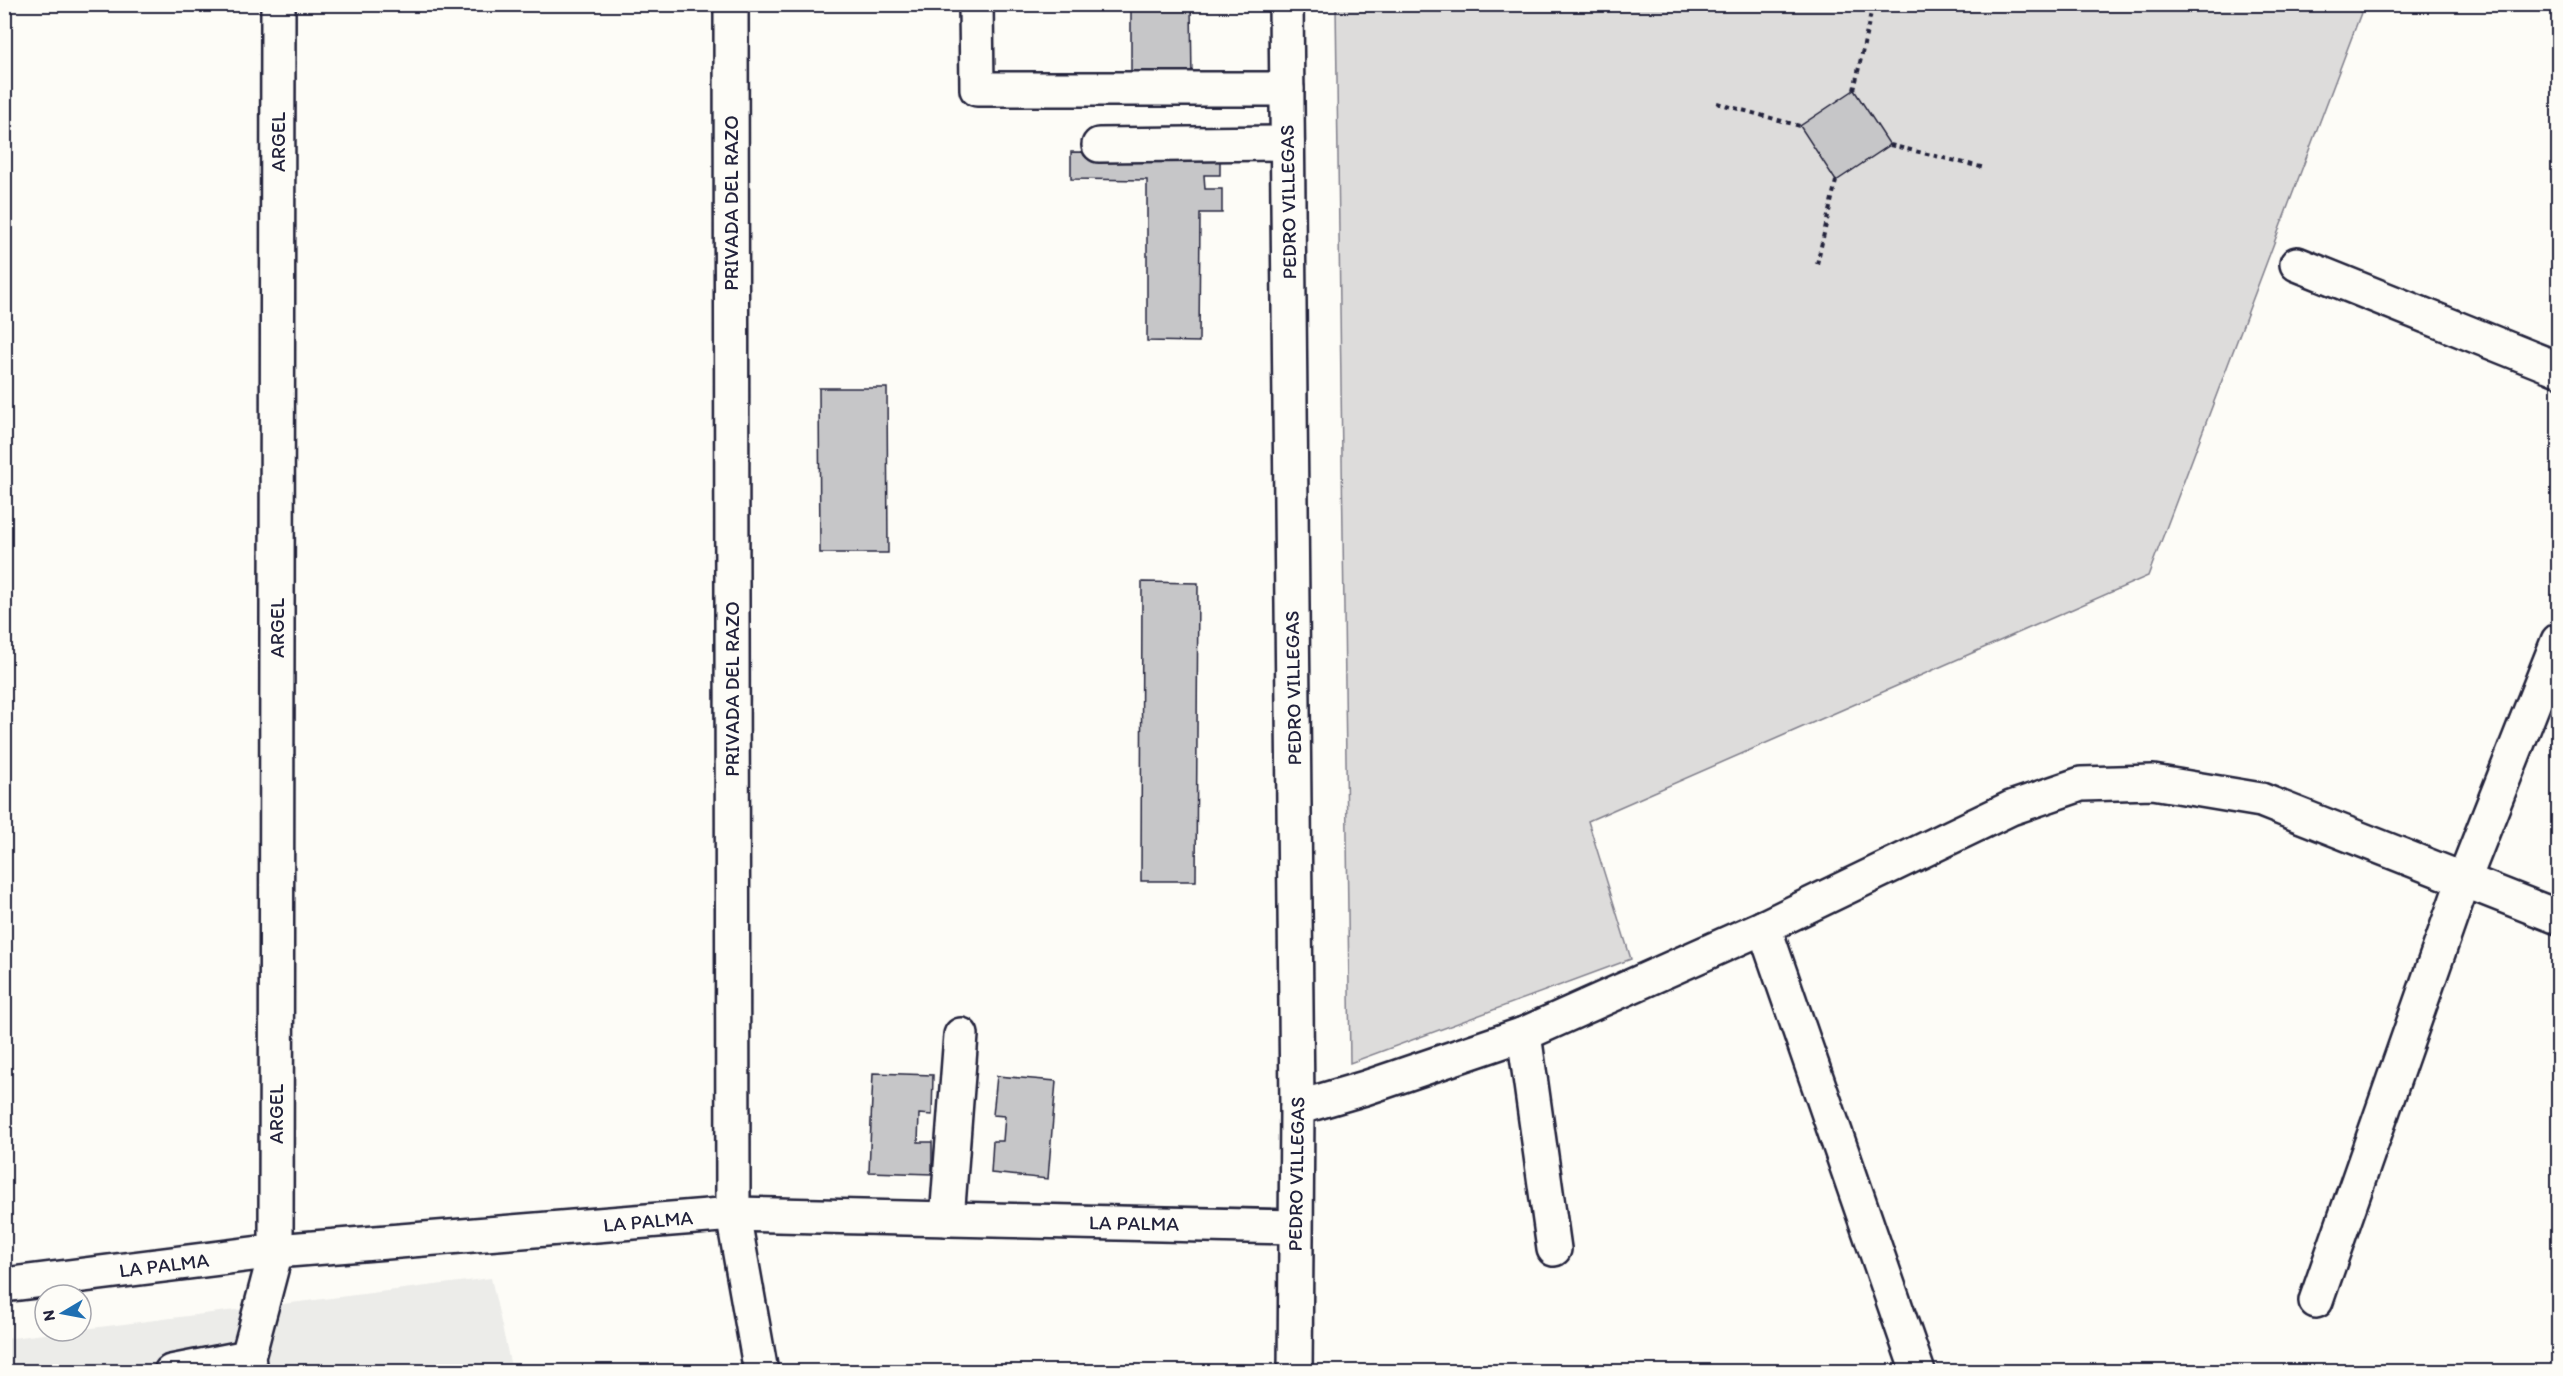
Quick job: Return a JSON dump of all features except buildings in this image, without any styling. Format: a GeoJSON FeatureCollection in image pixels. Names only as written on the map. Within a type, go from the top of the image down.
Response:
{"type":"FeatureCollection","features":[{"type":"Feature","properties":{"kind":"street","name":"ARGEL"},"geometry":{"type":"LineString","coordinates":[[249,1364],[276,1251],[278,4]]}},
{"type":"Feature","properties":{"kind":"street","name":"PRIVADA DEL RAZO"},"geometry":{"type":"LineString","coordinates":[[731,4],[733,1214],[761,1371]]}},
{"type":"Feature","properties":{"kind":"street"},"geometry":{"type":"LineString","coordinates":[[976,4],[977,89],[1287,89]]}},
{"type":"Feature","properties":{"kind":"street","name":"PEDRO VILLEGAS"},"geometry":{"type":"LineString","coordinates":[[1286,4],[1297,1108],[1295,1371]]}},
{"type":"Feature","properties":{"kind":"street"},"geometry":{"type":"LineString","coordinates":[[1100,146],[1287,143]]}},
{"type":"Feature","properties":{"kind":"street"},"geometry":{"type":"LineString","coordinates":[[2297,264],[2559,369]]}},
{"type":"Feature","properties":{"kind":"street"},"geometry":{"type":"LineString","coordinates":[[2316,1301],[2464,879],[2559,641]]}},
{"type":"Feature","properties":{"kind":"street"},"geometry":{"type":"LineString","coordinates":[[1297,1108],[1365,1088],[1524,1034],[1764,927],[2011,808],[2081,784],[2153,782],[2261,800],[2559,917]]}},
{"type":"Feature","properties":{"kind":"street"},"geometry":{"type":"LineString","coordinates":[[1764,927],[1918,1371]]}},
{"type":"Feature","properties":{"kind":"street"},"geometry":{"type":"LineString","coordinates":[[1524,1034],[1554,1249]]}},
{"type":"Feature","properties":{"kind":"street"},"geometry":{"type":"LineString","coordinates":[[947,1219],[961,1035]]}},
{"type":"Feature","properties":{"kind":"street","name":"LA PALMA"},"geometry":{"type":"LineString","coordinates":[[4,1285],[276,1251],[733,1214],[1295,1227]]}},
{"type":"Feature","properties":{"kind":"street"},"geometry":{"type":"LineString","coordinates":[[171,1371],[249,1364]]}},
{"type":"Feature","properties":{"kind":"path"},"geometry":{"type":"LineString","coordinates":[[1854,90],[1872,8]]}},
{"type":"Feature","properties":{"kind":"path"},"geometry":{"type":"LineString","coordinates":[[1717,103],[1800,126]]}},
{"type":"Feature","properties":{"kind":"path"},"geometry":{"type":"LineString","coordinates":[[1890,145],[1985,168]]}},
{"type":"Feature","properties":{"kind":"path"},"geometry":{"type":"LineString","coordinates":[[1817,264],[1836,181]]}},
{"type":"Feature","properties":{"kind":"shaded area"},"geometry":{"type":"Polygon","coordinates":[[[827,4],[928,6],[827,7],[827,4]]]}},
{"type":"Feature","properties":{"kind":"shaded area"},"geometry":{"type":"Polygon","coordinates":[[[1336,5],[2364,5],[2148,576],[1588,821],[1631,959],[1350,1063],[1336,5]]]}},
{"type":"Feature","properties":{"kind":"shaded area"},"geometry":{"type":"Polygon","coordinates":[[[491,1278],[512,1371],[5,1371],[4,1339],[33,1335],[33,1343],[93,1343],[93,1328],[491,1278]]]}}]}
